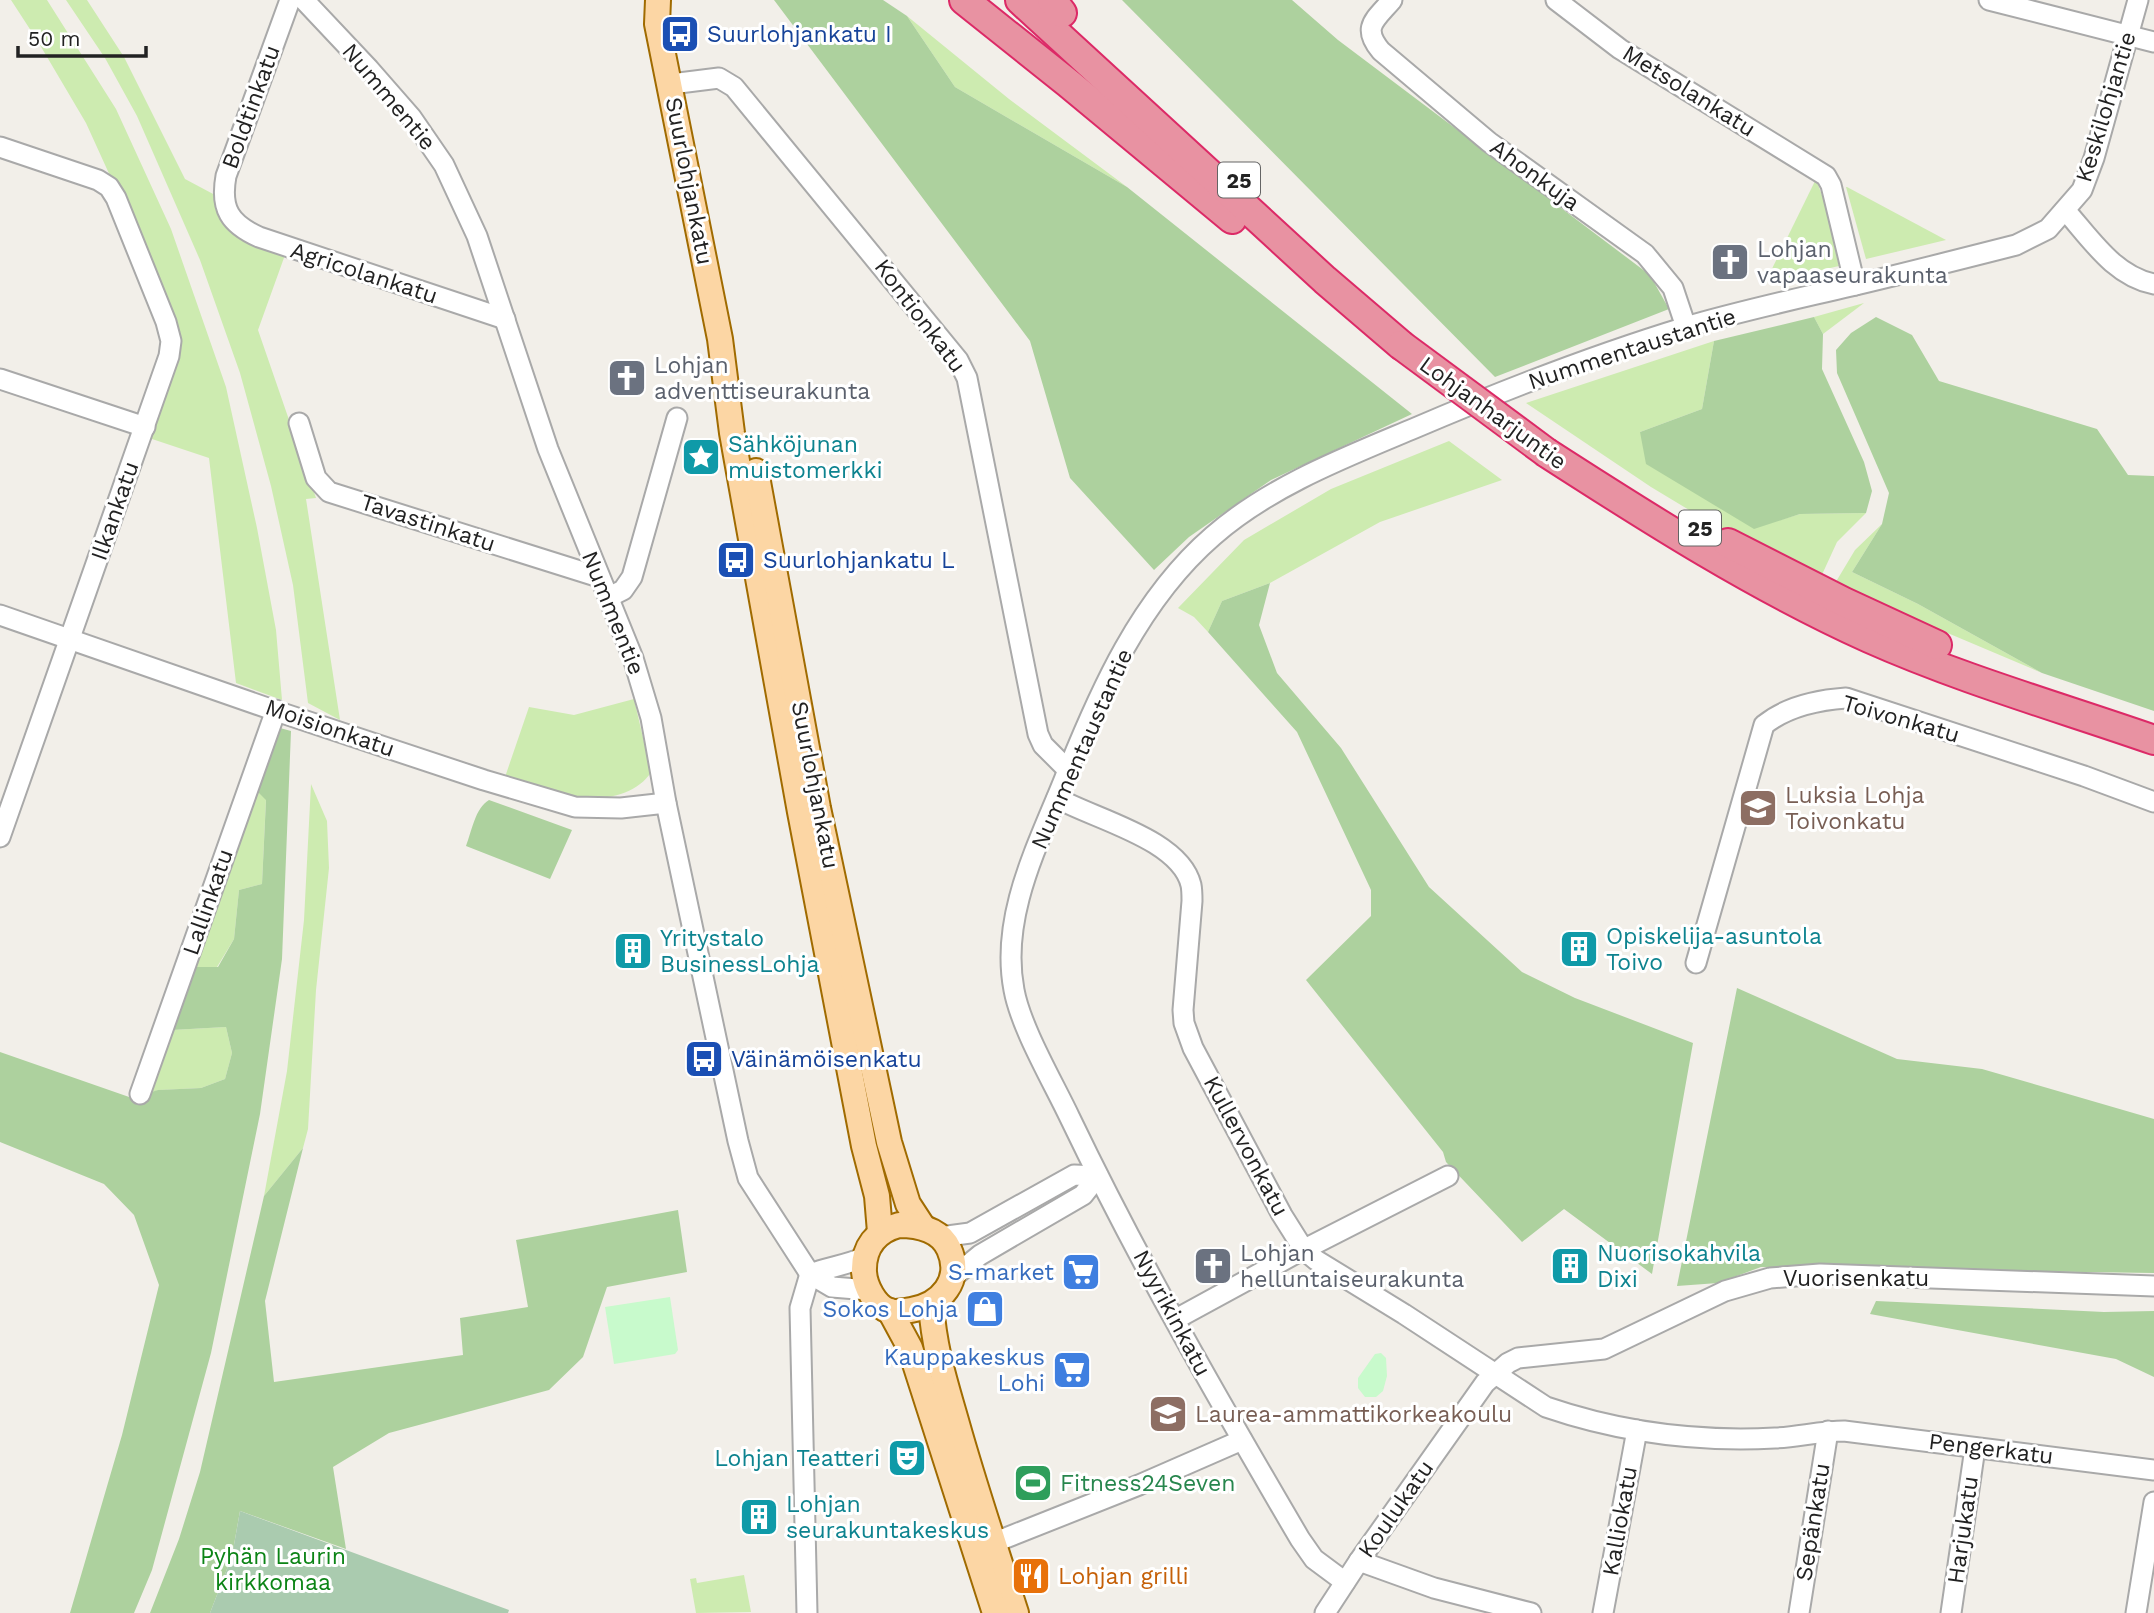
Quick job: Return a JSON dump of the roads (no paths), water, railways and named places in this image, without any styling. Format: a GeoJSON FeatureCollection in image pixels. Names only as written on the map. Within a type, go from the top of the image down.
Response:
{"type":"FeatureCollection","features":[{"type":"Feature","properties":{"kind":"highway"},"geometry":{"type":"LineString","coordinates":[[964,0],[1262,244],[1325,280]]}},
{"type":"Feature","properties":{"kind":"highway","name":"Lohjanharjuntie"},"geometry":{"type":"LineString","coordinates":[[1020,0],[1325,280],[1658,525],[1825,617],[1872,639],[1987,683],[2154,740]]}},
{"type":"Feature","properties":{"kind":"highway","name":"Lohjanharjuntie"},"geometry":{"type":"LineString","coordinates":[[1054,4],[1410,344]]}},
{"type":"Feature","properties":{"kind":"main road","name":"Suurlohjankatu"},"geometry":{"type":"LineString","coordinates":[[640,0],[657,12],[720,339],[735,447],[798,799],[864,1146],[877,1196],[880,1232]]}},
{"type":"Feature","properties":{"kind":"main road","name":"Suurlohjankatu"},"geometry":{"type":"LineString","coordinates":[[720,339],[750,441],[818,808],[889,1142],[908,1205],[932,1232]]}},
{"type":"Feature","properties":{"kind":"main road"},"geometry":{"type":"LineString","coordinates":[[890,1311],[906,1311],[931,1304],[943,1295],[952,1278],[952,1258],[932,1232],[899,1225],[880,1232],[870,1244],[865,1257],[864,1274],[869,1290],[890,1311],[910,1348],[995,1613]]}},
{"type":"Feature","properties":{"kind":"main road"},"geometry":{"type":"LineString","coordinates":[[931,1304],[938,1358],[1016,1613]]}},
{"type":"Feature","properties":{"kind":"street","name":"Boldtinkatu"},"geometry":{"type":"LineString","coordinates":[[229,216],[224,201],[226,176],[290,0]]}},
{"type":"Feature","properties":{"kind":"street","name":"Nummentie"},"geometry":{"type":"LineString","coordinates":[[304,0],[411,117],[444,165],[477,236],[548,449],[633,658],[651,718],[666,803],[748,1178],[810,1274]]}},
{"type":"Feature","properties":{"kind":"street","name":"Ahonkuja"},"geometry":{"type":"LineString","coordinates":[[1392,0],[1372,23],[1370,30],[1381,51],[1489,142],[1645,254],[1673,288],[1686,327]]}},
{"type":"Feature","properties":{"kind":"street","name":"Metsolankatu"},"geometry":{"type":"LineString","coordinates":[[1556,0],[1620,49],[1826,176],[1831,185],[1855,285]]}},
{"type":"Feature","properties":{"kind":"street"},"geometry":{"type":"LineString","coordinates":[[1989,0],[2154,42]]}},
{"type":"Feature","properties":{"kind":"street","name":"Keskilohjantie"},"geometry":{"type":"LineString","coordinates":[[2065,210],[2082,190],[2094,158],[2138,0]]}},
{"type":"Feature","properties":{"kind":"street","name":"Kontionkatu"},"geometry":{"type":"LineString","coordinates":[[671,84],[719,78],[734,87],[958,360],[967,378],[1038,734],[1043,745],[1068,769]]}},
{"type":"Feature","properties":{"kind":"street","name":"Ilkankatu"},"geometry":{"type":"LineString","coordinates":[[0,147],[98,180],[109,187],[116,198],[166,322],[171,341],[169,356],[145,427],[0,837]]}},
{"type":"Feature","properties":{"kind":"street"},"geometry":{"type":"LineString","coordinates":[[2065,210],[2109,261],[2141,281],[2154,284]]}},
{"type":"Feature","properties":{"kind":"street","name":"Nummentaustantie"},"geometry":{"type":"LineString","coordinates":[[1098,1176],[1014,994],[1010,948],[1015,907],[1068,769],[1110,672],[1147,612],[1181,568],[1214,535],[1279,491],[1371,447],[1482,400],[1686,327],[2016,245],[2048,229],[2065,210]]}},
{"type":"Feature","properties":{"kind":"street","name":"Agricolankatu"},"geometry":{"type":"LineString","coordinates":[[229,216],[243,229],[259,237],[505,319]]}},
{"type":"Feature","properties":{"kind":"street"},"geometry":{"type":"LineString","coordinates":[[0,379],[145,427]]}},
{"type":"Feature","properties":{"kind":"street"},"geometry":{"type":"LineString","coordinates":[[609,597],[623,590],[632,577],[677,418]]}},
{"type":"Feature","properties":{"kind":"street","name":"Tavastinkatu"},"geometry":{"type":"LineString","coordinates":[[299,423],[316,478],[329,492],[599,577]]}},
{"type":"Feature","properties":{"kind":"street","name":"Moisionkatu"},"geometry":{"type":"LineString","coordinates":[[0,615],[484,780],[575,807],[621,808],[666,803]]}},
{"type":"Feature","properties":{"kind":"street","name":"Toivonkatu"},"geometry":{"type":"LineString","coordinates":[[1696,963],[1764,725],[1772,719],[1819,700],[1846,698],[2084,776],[2154,802]]}},
{"type":"Feature","properties":{"kind":"street","name":"Lallinkatu"},"geometry":{"type":"LineString","coordinates":[[140,1094],[276,710]]}},
{"type":"Feature","properties":{"kind":"street","name":"Kullervonkatu"},"geometry":{"type":"LineString","coordinates":[[1057,798],[1159,845],[1178,862],[1186,874],[1191,884],[1192,901],[1184,1023],[1194,1048],[1282,1215],[1304,1250],[1316,1260],[1546,1407],[1637,1430],[1712,1438],[1773,1438],[1828,1431]]}},
{"type":"Feature","properties":{"kind":"street"},"geometry":{"type":"LineString","coordinates":[[932,1232],[970,1233],[1074,1175],[1098,1176]]}},
{"type":"Feature","properties":{"kind":"street"},"geometry":{"type":"LineString","coordinates":[[952,1278],[980,1255],[1083,1195],[1098,1176]]}},
{"type":"Feature","properties":{"kind":"street","name":"Nyyrikinkatu"},"geometry":{"type":"LineString","coordinates":[[1098,1176],[1175,1319],[1234,1444],[1320,1565],[1345,1582]]}},
{"type":"Feature","properties":{"kind":"street"},"geometry":{"type":"LineString","coordinates":[[1175,1319],[1448,1176]]}},
{"type":"Feature","properties":{"kind":"street"},"geometry":{"type":"LineString","coordinates":[[810,1274],[830,1266],[847,1265],[865,1257]]}},
{"type":"Feature","properties":{"kind":"street"},"geometry":{"type":"LineString","coordinates":[[810,1274],[832,1287],[869,1290]]}},
{"type":"Feature","properties":{"kind":"street"},"geometry":{"type":"LineString","coordinates":[[807,1613],[800,1308],[810,1274]]}},
{"type":"Feature","properties":{"kind":"street","name":"Vuorisenkatu"},"geometry":{"type":"LineString","coordinates":[[1495,1373],[1508,1363],[1530,1355],[1604,1349],[1725,1291],[1770,1278],[1820,1274],[2154,1286]]}},
{"type":"Feature","properties":{"kind":"street","name":"Koulukatu"},"geometry":{"type":"LineString","coordinates":[[1325,1613],[1485,1383],[1495,1373]]}},
{"type":"Feature","properties":{"kind":"street","name":"Kalliokatu"},"geometry":{"type":"LineString","coordinates":[[1604,1613],[1637,1430]]}},
{"type":"Feature","properties":{"kind":"street","name":"Pengerkatu"},"geometry":{"type":"LineString","coordinates":[[1828,1431],[2154,1470]]}},
{"type":"Feature","properties":{"kind":"street","name":"Sepänkatu"},"geometry":{"type":"LineString","coordinates":[[1802,1612],[1828,1431]]}},
{"type":"Feature","properties":{"kind":"street"},"geometry":{"type":"LineString","coordinates":[[993,1543],[1234,1444]]}},
{"type":"Feature","properties":{"kind":"street","name":"Harjukatu"},"geometry":{"type":"LineString","coordinates":[[1951,1613],[1975,1448]]}},
{"type":"Feature","properties":{"kind":"street"},"geometry":{"type":"LineString","coordinates":[[2136,1613],[2154,1502]]}},
{"type":"Feature","properties":{"kind":"street"},"geometry":{"type":"LineString","coordinates":[[1359,1561],[1434,1588],[1531,1613]]}},
{"type":"Feature","properties":{"kind":"place","name":"Suurlohjankatu I"},"geometry":{"type":"Point","coordinates":[680,34]}},
{"type":"Feature","properties":{"kind":"place","name":"Lohjan vapaaseurakunta"},"geometry":{"type":"Point","coordinates":[1730,262]}},
{"type":"Feature","properties":{"kind":"place","name":"Lohjan adventtiseurakunta"},"geometry":{"type":"Point","coordinates":[627,378]}},
{"type":"Feature","properties":{"kind":"place","name":"Sähköjunan muistomerkki"},"geometry":{"type":"Point","coordinates":[701,457]}},
{"type":"Feature","properties":{"kind":"place","name":"Suurlohjankatu L"},"geometry":{"type":"Point","coordinates":[736,560]}},
{"type":"Feature","properties":{"kind":"place","name":"Luksia Lohja Toivonkatu"},"geometry":{"type":"Point","coordinates":[1758,808]}},
{"type":"Feature","properties":{"kind":"place","name":"Opiskelija-asuntola Toivo"},"geometry":{"type":"Point","coordinates":[1579,949]}},
{"type":"Feature","properties":{"kind":"place","name":"Yritystalo BusinessLohja"},"geometry":{"type":"Point","coordinates":[633,951]}},
{"type":"Feature","properties":{"kind":"place","name":"Väinämöisenkatu"},"geometry":{"type":"Point","coordinates":[704,1059]}},
{"type":"Feature","properties":{"kind":"place","name":"Lohjan helluntaiseurakunta"},"geometry":{"type":"Point","coordinates":[1213,1266]}},
{"type":"Feature","properties":{"kind":"place","name":"Nuorisokahvila Dixi"},"geometry":{"type":"Point","coordinates":[1570,1266]}},
{"type":"Feature","properties":{"kind":"place","name":"S-market"},"geometry":{"type":"Point","coordinates":[1081,1272]}},
{"type":"Feature","properties":{"kind":"place","name":"Sokos Lohja"},"geometry":{"type":"Point","coordinates":[985,1309]}},
{"type":"Feature","properties":{"kind":"place","name":"Kauppakeskus Lohi"},"geometry":{"type":"Point","coordinates":[1072,1370]}},
{"type":"Feature","properties":{"kind":"place","name":"Laurea-ammattikorkeakoulu"},"geometry":{"type":"Point","coordinates":[1168,1414]}},
{"type":"Feature","properties":{"kind":"place","name":"Lohjan Teatteri"},"geometry":{"type":"Point","coordinates":[907,1458]}},
{"type":"Feature","properties":{"kind":"place","name":"Fitness24Seven"},"geometry":{"type":"Point","coordinates":[1033,1483]}},
{"type":"Feature","properties":{"kind":"place","name":"Lohjan seurakuntakeskus"},"geometry":{"type":"Point","coordinates":[759,1517]}},
{"type":"Feature","properties":{"kind":"place","name":"Lohjan grilli"},"geometry":{"type":"Point","coordinates":[1031,1576]}},
{"type":"Feature","properties":{"kind":"park label","name":"Pyhän Laurin kirkkomaa"},"geometry":{"type":"Point","coordinates":[273,1569]}}]}
